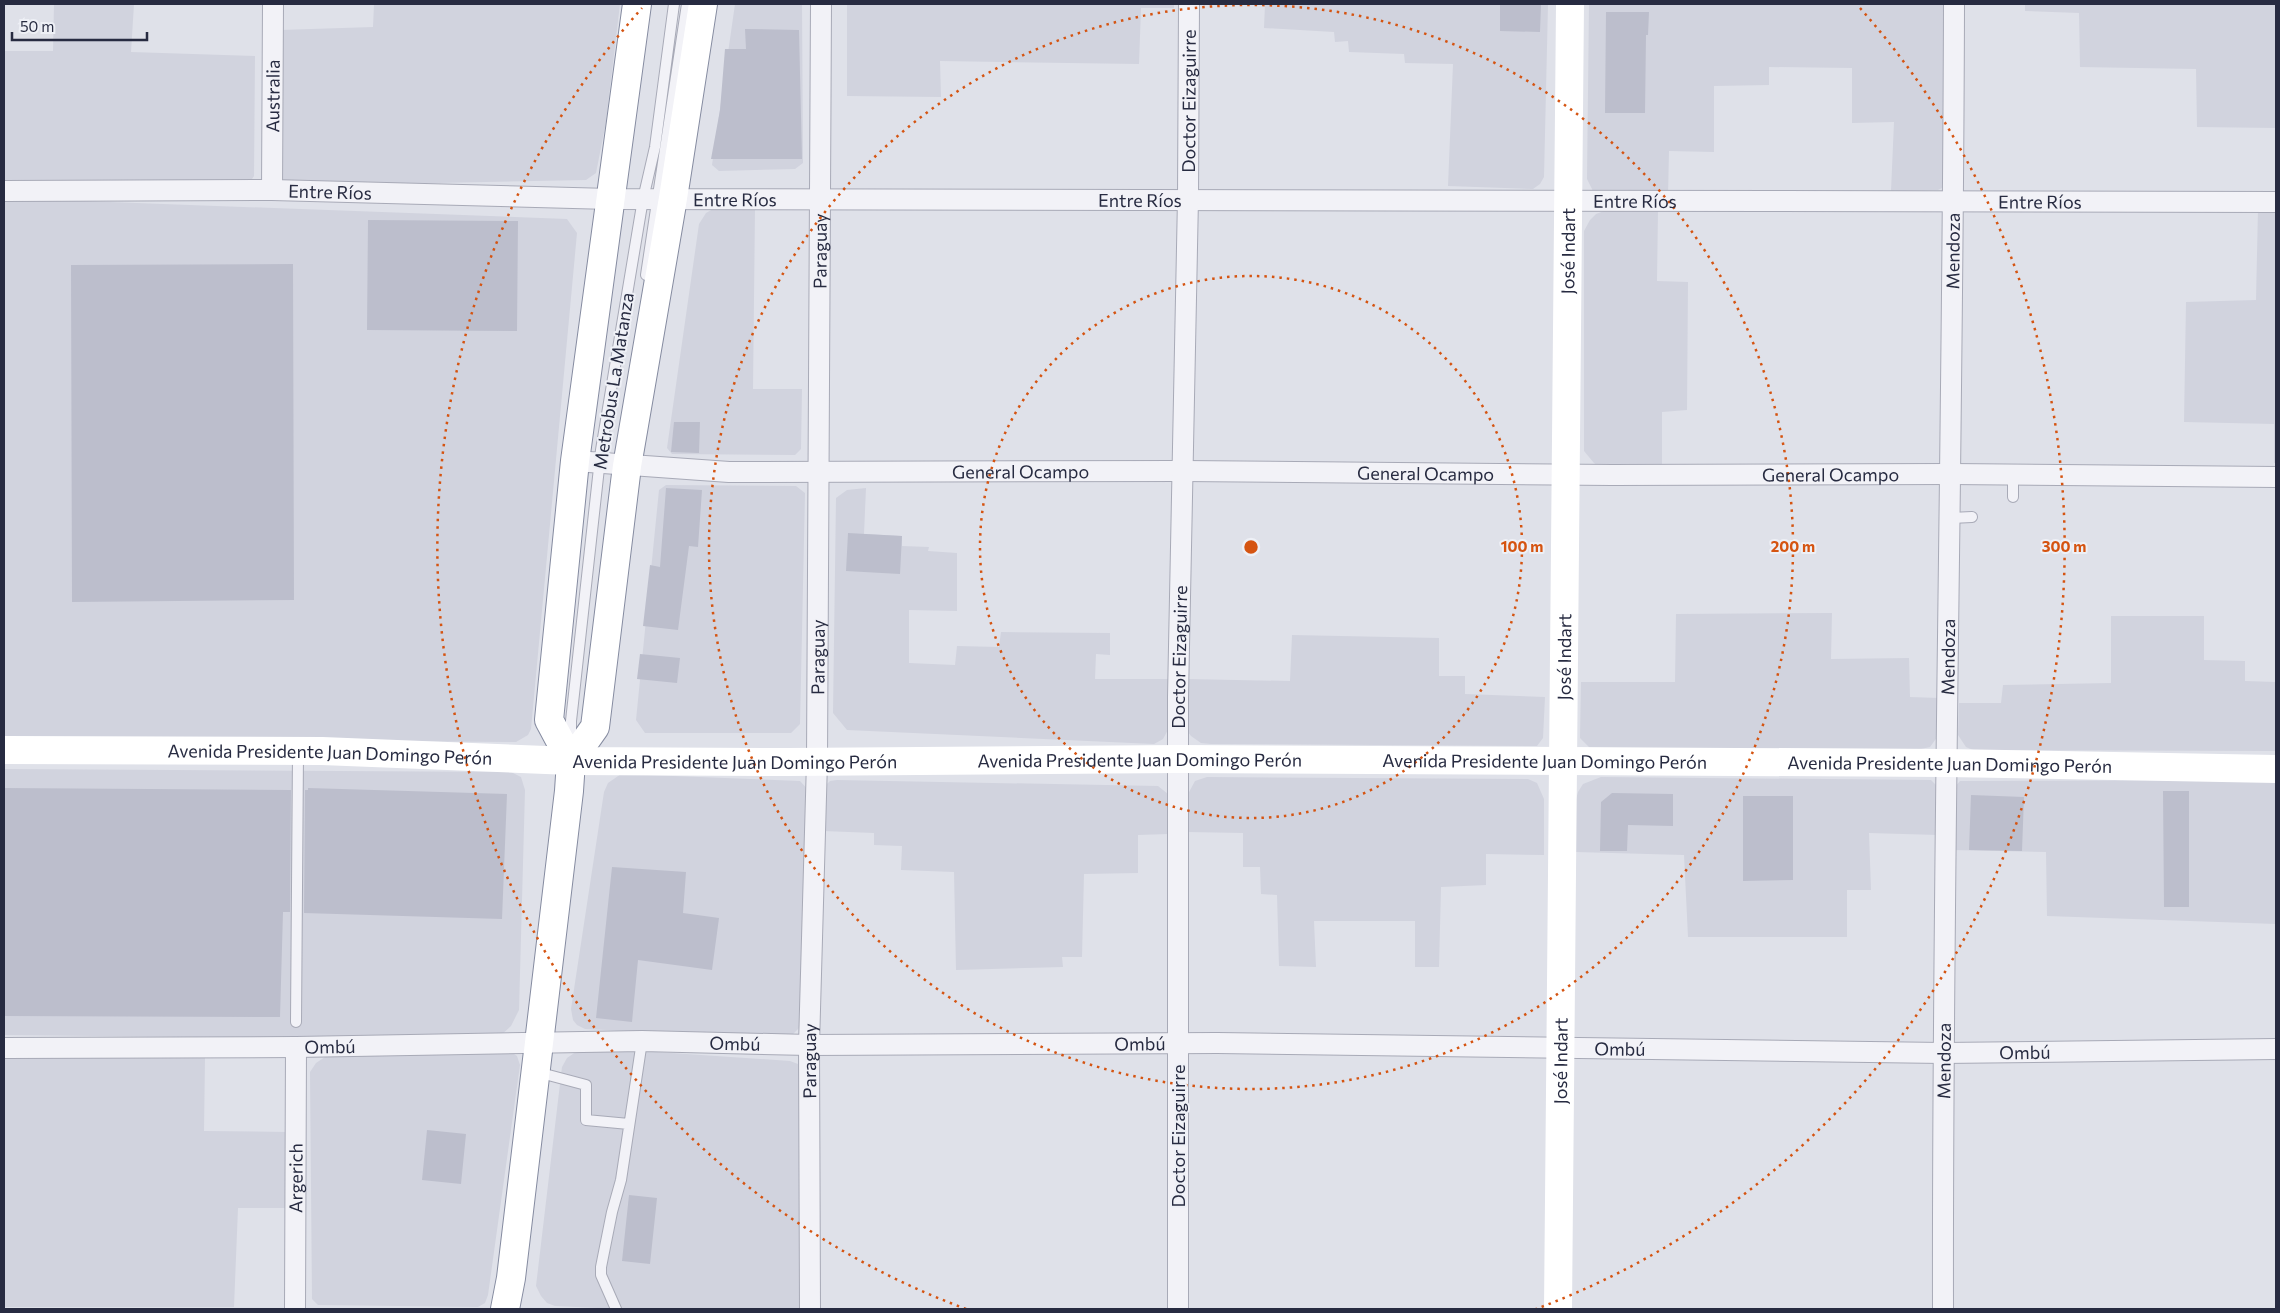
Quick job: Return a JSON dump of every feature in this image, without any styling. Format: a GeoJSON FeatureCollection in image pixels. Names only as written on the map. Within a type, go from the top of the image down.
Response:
{"type":"FeatureCollection","features":[{"type":"Feature","properties":{"kind":"main road"},"geometry":{"type":"LineString","coordinates":[[571,761],[549,720],[587,462],[610,199],[637,4]]}},
{"type":"Feature","properties":{"kind":"main road"},"geometry":{"type":"LineString","coordinates":[[505,1309],[511,1278],[537,1072],[571,761],[595,727],[658,198],[703,4]]}},
{"type":"Feature","properties":{"kind":"main road","name":"José Indart"},"geometry":{"type":"LineString","coordinates":[[1558,1309],[1564,475],[1570,4]]}},
{"type":"Feature","properties":{"kind":"main road","name":"Avenida Presidente Juan Domingo Perón"},"geometry":{"type":"LineString","coordinates":[[4,750],[298,751],[571,761],[1179,759],[1947,763],[2276,769]]}},
{"type":"Feature","properties":{"kind":"street","name":"Australia"},"geometry":{"type":"LineString","coordinates":[[272,190],[273,4]]}},
{"type":"Feature","properties":{"kind":"street","name":"Paraguay"},"geometry":{"type":"LineString","coordinates":[[810,1309],[809,1045],[817,761],[818,471],[822,198],[821,4]]}},
{"type":"Feature","properties":{"kind":"street","name":"Doctor Eizaguirre"},"geometry":{"type":"LineString","coordinates":[[1178,1309],[1178,697],[1188,198],[1189,4]]}},
{"type":"Feature","properties":{"kind":"street","name":"Mendoza"},"geometry":{"type":"LineString","coordinates":[[1943,1309],[1943,1053],[1951,518],[1954,4]]}},
{"type":"Feature","properties":{"kind":"street","name":"Entre Ríos"},"geometry":{"type":"LineString","coordinates":[[4,191],[272,190],[610,199],[1188,198],[1568,202],[2276,202]]}},
{"type":"Feature","properties":{"kind":"street","name":"General Ocampo"},"geometry":{"type":"LineString","coordinates":[[587,462],[729,472],[1183,471],[1564,475],[1951,474],[2276,477]]}},
{"type":"Feature","properties":{"kind":"street","name":"Ombú"},"geometry":{"type":"LineString","coordinates":[[4,1048],[296,1047],[642,1041],[809,1045],[1177,1043],[1943,1053],[2276,1049]]}},
{"type":"Feature","properties":{"kind":"street","name":"Argerich"},"geometry":{"type":"LineString","coordinates":[[294,1309],[296,1047]]}},
{"type":"Feature","properties":{"kind":"lane","name":"Metrobus La Matanza"},"geometry":{"type":"LineString","coordinates":[[587,462],[658,198],[655,147],[674,4]]}},
{"type":"Feature","properties":{"kind":"lane","name":"Metrobus La Matanza"},"geometry":{"type":"LineString","coordinates":[[644,290],[687,4]]}},
{"type":"Feature","properties":{"kind":"lane","name":"Metrobus La Matanza"},"geometry":{"type":"LineString","coordinates":[[627,466],[630,384]]}},
{"type":"Feature","properties":{"kind":"lane"},"geometry":{"type":"LineString","coordinates":[[2013,475],[2013,497]]}},
{"type":"Feature","properties":{"kind":"lane"},"geometry":{"type":"LineString","coordinates":[[1951,518],[1972,517]]}},
{"type":"Feature","properties":{"kind":"lane"},"geometry":{"type":"LineString","coordinates":[[296,1022],[298,751]]}},
{"type":"Feature","properties":{"kind":"lane"},"geometry":{"type":"LineString","coordinates":[[616,1309],[601,1275],[601,1266],[612,1212],[621,1180],[642,1041]]}},
{"type":"Feature","properties":{"kind":"lane"},"geometry":{"type":"LineString","coordinates":[[537,1072],[586,1085],[586,1120],[630,1124]]}},
{"type":"Feature","properties":{"kind":"shaded area"},"geometry":{"type":"Polygon","coordinates":[[[54,4],[134,4],[131,52],[255,56],[254,176],[250,182],[4,182],[4,51],[53,51],[54,4]]]}},
{"type":"Feature","properties":{"kind":"shaded area"},"geometry":{"type":"Polygon","coordinates":[[[374,4],[620,4],[606,122],[596,173],[586,180],[292,186],[284,181],[278,176],[280,30],[373,27],[374,4]]]}},
{"type":"Feature","properties":{"kind":"shaded area"},"geometry":{"type":"Polygon","coordinates":[[[735,4],[802,4],[803,163],[795,169],[719,171],[712,165],[735,4]]]}},
{"type":"Feature","properties":{"kind":"shaded area"},"geometry":{"type":"Polygon","coordinates":[[[847,4],[1174,4],[1174,8],[1141,8],[1139,64],[940,61],[941,97],[847,96],[847,4]]]}},
{"type":"Feature","properties":{"kind":"shaded area"},"geometry":{"type":"Polygon","coordinates":[[[1265,4],[1548,4],[1544,177],[1540,184],[1533,189],[1448,186],[1453,64],[1405,63],[1404,54],[1349,52],[1348,41],[1335,42],[1334,32],[1264,28],[1265,4]]]}},
{"type":"Feature","properties":{"kind":"shaded area"},"geometry":{"type":"Polygon","coordinates":[[[1589,4],[1947,4],[1944,187],[1938,190],[1891,191],[1894,122],[1852,123],[1852,68],[1769,67],[1769,85],[1714,86],[1714,152],[1669,151],[1668,196],[1594,193],[1587,179],[1589,4]]]}},
{"type":"Feature","properties":{"kind":"shaded area"},"geometry":{"type":"Polygon","coordinates":[[[2025,4],[2276,4],[2276,128],[2197,127],[2196,69],[2080,67],[2079,13],[2025,11],[2025,4]]]}},
{"type":"Feature","properties":{"kind":"shaded area"},"geometry":{"type":"Polygon","coordinates":[[[4,198],[567,219],[577,233],[531,729],[528,735],[516,742],[4,738],[4,198]]]}},
{"type":"Feature","properties":{"kind":"shaded area"},"geometry":{"type":"Polygon","coordinates":[[[713,209],[755,209],[753,389],[802,389],[801,449],[795,455],[672,454],[667,448],[699,224],[706,213],[713,209]]]}},
{"type":"Feature","properties":{"kind":"shaded area"},"geometry":{"type":"Polygon","coordinates":[[[2258,209],[2276,209],[2276,463],[2274,463],[2274,424],[2184,422],[2186,302],[2256,300],[2258,209]]]}},
{"type":"Feature","properties":{"kind":"shaded area"},"geometry":{"type":"Polygon","coordinates":[[[1658,210],[1657,281],[1688,282],[1687,410],[1662,412],[1662,469],[1600,467],[1584,451],[1584,231],[1596,214],[1604,211],[1658,210]]]}},
{"type":"Feature","properties":{"kind":"shaded area"},"geometry":{"type":"Polygon","coordinates":[[[666,485],[796,486],[805,493],[800,724],[791,733],[645,733],[636,720],[659,490],[666,485]]]}},
{"type":"Feature","properties":{"kind":"shaded area"},"geometry":{"type":"Polygon","coordinates":[[[866,488],[864,534],[902,536],[902,546],[929,547],[928,551],[957,553],[957,611],[909,610],[909,663],[955,665],[957,646],[999,647],[1001,632],[1110,633],[1110,655],[1096,654],[1095,679],[1171,679],[1170,726],[1163,739],[1154,744],[847,730],[833,713],[836,498],[847,490],[866,488]]]}},
{"type":"Feature","properties":{"kind":"shaded area"},"geometry":{"type":"Polygon","coordinates":[[[1832,613],[1831,659],[1909,658],[1910,697],[1939,698],[1938,736],[1930,747],[1921,749],[1590,748],[1580,738],[1581,682],[1675,682],[1676,614],[1832,613]]]}},
{"type":"Feature","properties":{"kind":"shaded area"},"geometry":{"type":"Polygon","coordinates":[[[2111,616],[2204,616],[2204,660],[2245,661],[2245,681],[2276,682],[2276,751],[1973,750],[1966,747],[1958,735],[1959,703],[2001,703],[2003,685],[2111,683],[2111,616]]]}},
{"type":"Feature","properties":{"kind":"shaded area"},"geometry":{"type":"Polygon","coordinates":[[[1292,635],[1439,638],[1439,676],[1465,676],[1465,694],[1545,697],[1543,738],[1537,746],[1211,744],[1201,743],[1191,736],[1188,732],[1187,679],[1290,681],[1292,635]]]}},
{"type":"Feature","properties":{"kind":"shaded area"},"geometry":{"type":"Polygon","coordinates":[[[4,769],[511,772],[521,777],[525,790],[519,1010],[511,1026],[500,1036],[479,1040],[4,1035],[4,769]]]}},
{"type":"Feature","properties":{"kind":"shaded area"},"geometry":{"type":"Polygon","coordinates":[[[621,774],[800,781],[810,792],[802,1021],[799,1028],[792,1035],[783,1038],[585,1029],[577,1025],[573,1020],[571,1009],[604,792],[608,783],[621,774]]]}},
{"type":"Feature","properties":{"kind":"shaded area"},"geometry":{"type":"Polygon","coordinates":[[[1207,777],[1528,779],[1537,783],[1544,799],[1544,855],[1486,854],[1486,885],[1441,887],[1439,967],[1415,967],[1415,921],[1314,921],[1316,967],[1279,966],[1277,895],[1261,894],[1260,867],[1243,867],[1243,833],[1187,832],[1188,794],[1195,781],[1207,777]]]}},
{"type":"Feature","properties":{"kind":"shaded area"},"geometry":{"type":"Polygon","coordinates":[[[1601,777],[1931,780],[1936,785],[1938,835],[1869,833],[1871,890],[1847,890],[1847,937],[1688,937],[1684,855],[1576,852],[1575,803],[1578,792],[1583,784],[1601,777]]]}},
{"type":"Feature","properties":{"kind":"shaded area"},"geometry":{"type":"Polygon","coordinates":[[[2276,780],[2276,924],[2047,916],[2046,852],[1952,850],[1954,788],[1960,781],[2276,780]]]}},
{"type":"Feature","properties":{"kind":"shaded area"},"geometry":{"type":"Polygon","coordinates":[[[830,781],[1158,786],[1168,794],[1168,834],[1138,835],[1138,873],[1084,874],[1082,957],[1062,957],[1063,967],[956,970],[954,872],[901,870],[902,846],[874,845],[874,833],[823,831],[822,789],[830,781]]]}},
{"type":"Feature","properties":{"kind":"shaded area"},"geometry":{"type":"Polygon","coordinates":[[[583,1047],[790,1061],[798,1064],[801,1072],[803,1302],[798,1309],[619,1309],[555,1306],[547,1303],[541,1296],[536,1286],[562,1067],[567,1058],[583,1047]]]}},
{"type":"Feature","properties":{"kind":"shaded area"},"geometry":{"type":"Polygon","coordinates":[[[511,1052],[517,1056],[520,1065],[488,1295],[485,1303],[478,1307],[318,1305],[312,1299],[310,1072],[316,1063],[328,1055],[511,1052]]]}},
{"type":"Feature","properties":{"kind":"shaded area"},"geometry":{"type":"Polygon","coordinates":[[[4,1057],[205,1058],[204,1131],[288,1132],[287,1208],[238,1208],[234,1307],[4,1307],[4,1057]]]}},
{"type":"Feature","properties":{"kind":"building"},"geometry":{"type":"Polygon","coordinates":[[[1500,4],[1541,5],[1540,32],[1500,31],[1500,4]]]}},
{"type":"Feature","properties":{"kind":"building"},"geometry":{"type":"Polygon","coordinates":[[[1606,12],[1649,12],[1648,35],[1646,35],[1645,113],[1605,113],[1606,12]]]}},
{"type":"Feature","properties":{"kind":"building"},"geometry":{"type":"Polygon","coordinates":[[[745,29],[799,30],[802,159],[711,159],[720,110],[725,49],[746,49],[745,29]]]}},
{"type":"Feature","properties":{"kind":"building"},"geometry":{"type":"Polygon","coordinates":[[[368,220],[518,221],[517,331],[367,330],[368,220]]]}},
{"type":"Feature","properties":{"kind":"building"},"geometry":{"type":"Polygon","coordinates":[[[293,264],[294,600],[72,602],[71,265],[293,264]]]}},
{"type":"Feature","properties":{"kind":"building"},"geometry":{"type":"Polygon","coordinates":[[[674,422],[700,422],[699,453],[671,452],[674,422]]]}},
{"type":"Feature","properties":{"kind":"building"},"geometry":{"type":"Polygon","coordinates":[[[666,488],[702,490],[698,547],[689,546],[678,630],[643,626],[650,565],[660,567],[666,488]]]}},
{"type":"Feature","properties":{"kind":"building"},"geometry":{"type":"Polygon","coordinates":[[[848,533],[902,536],[900,574],[846,571],[848,533]]]}},
{"type":"Feature","properties":{"kind":"building"},"geometry":{"type":"Polygon","coordinates":[[[640,654],[680,658],[677,683],[637,679],[640,654]]]}},
{"type":"Feature","properties":{"kind":"building"},"geometry":{"type":"Polygon","coordinates":[[[4,788],[291,790],[290,912],[283,912],[280,1017],[4,1016],[4,788]]]}},
{"type":"Feature","properties":{"kind":"building"},"geometry":{"type":"Polygon","coordinates":[[[308,788],[507,794],[502,919],[304,913],[305,790],[308,790],[308,788]]]}},
{"type":"Feature","properties":{"kind":"building"},"geometry":{"type":"Polygon","coordinates":[[[2163,791],[2189,791],[2189,907],[2164,907],[2163,791]]]}},
{"type":"Feature","properties":{"kind":"building"},"geometry":{"type":"Polygon","coordinates":[[[1612,793],[1673,794],[1673,826],[1628,825],[1627,851],[1600,851],[1601,802],[1612,793]]]}},
{"type":"Feature","properties":{"kind":"building"},"geometry":{"type":"Polygon","coordinates":[[[1971,795],[2024,797],[2022,851],[1969,850],[1971,795]]]}},
{"type":"Feature","properties":{"kind":"building"},"geometry":{"type":"Polygon","coordinates":[[[1743,796],[1793,796],[1793,880],[1743,881],[1743,796]]]}},
{"type":"Feature","properties":{"kind":"building"},"geometry":{"type":"Polygon","coordinates":[[[612,867],[686,872],[683,913],[719,918],[712,970],[638,960],[632,1022],[596,1018],[612,867]]]}},
{"type":"Feature","properties":{"kind":"building"},"geometry":{"type":"Polygon","coordinates":[[[427,1130],[466,1134],[461,1184],[422,1180],[427,1130]]]}},
{"type":"Feature","properties":{"kind":"building"},"geometry":{"type":"Polygon","coordinates":[[[629,1195],[657,1198],[650,1264],[622,1261],[629,1195]]]}}]}
